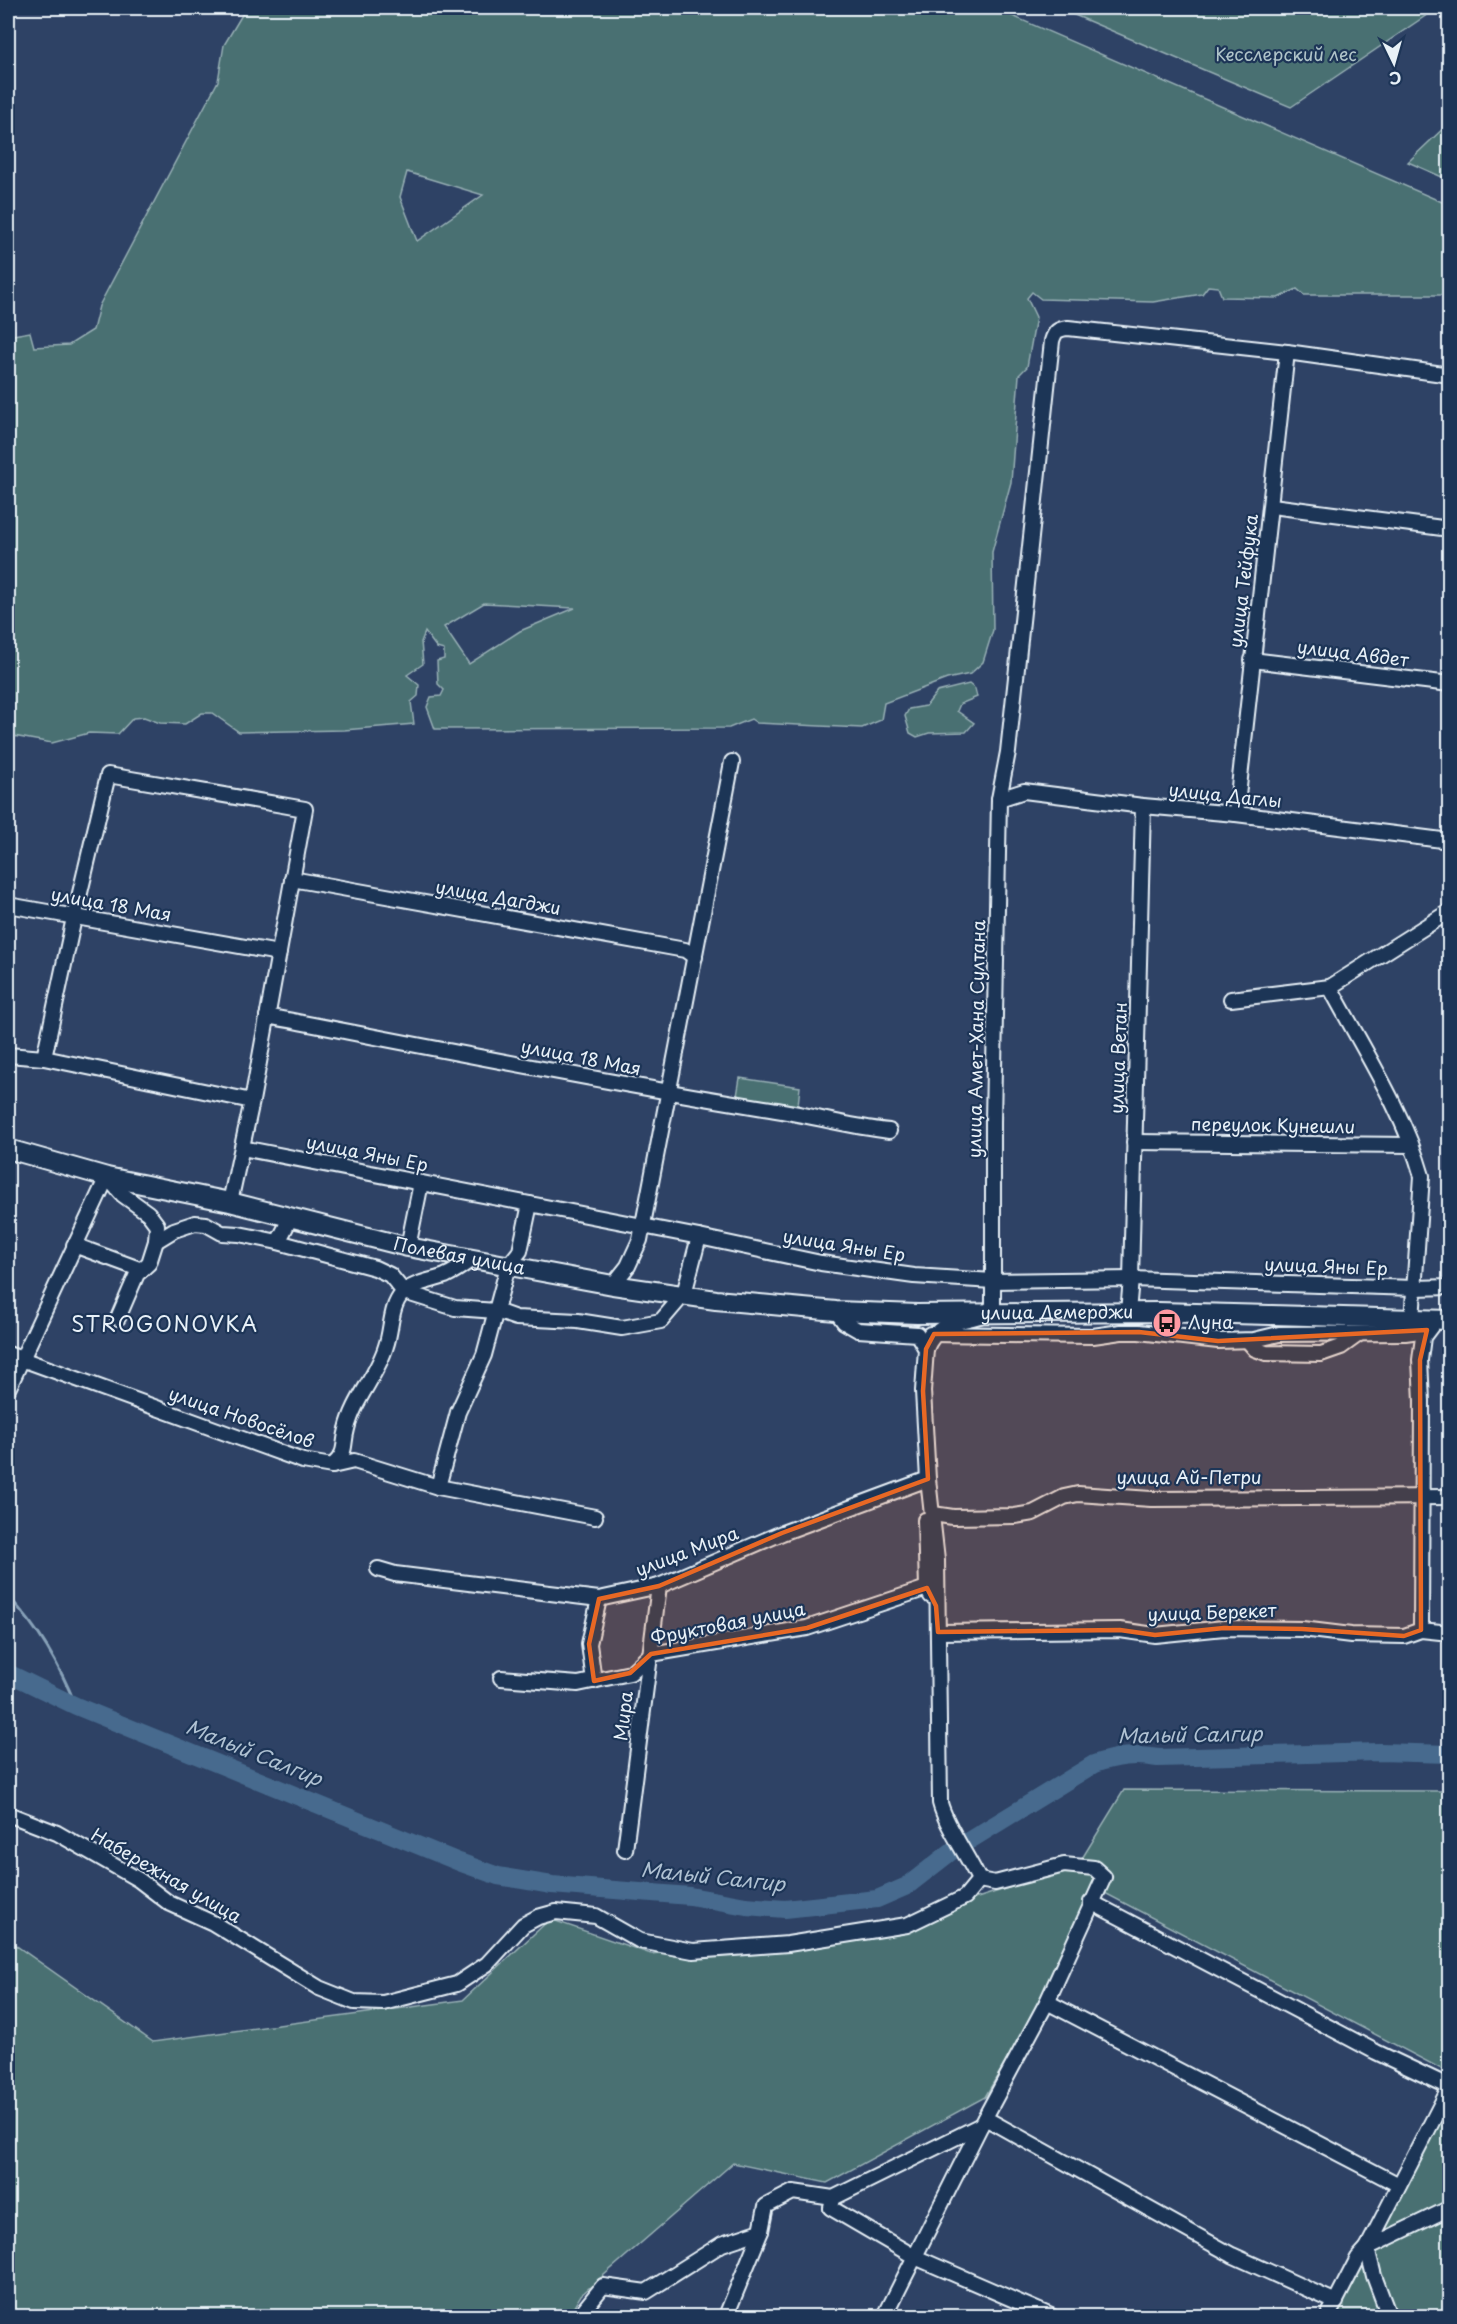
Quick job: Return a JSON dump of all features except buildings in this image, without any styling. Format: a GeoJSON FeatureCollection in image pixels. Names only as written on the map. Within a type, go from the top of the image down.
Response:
{"type":"FeatureCollection","features":[{"type":"Feature","properties":{"kind":"main road","name":"Полевая улица"},"geometry":{"type":"LineString","coordinates":[[8,1149],[107,1177],[230,1202],[408,1247],[508,1266],[613,1285],[716,1300],[836,1311],[917,1314]]}},
{"type":"Feature","properties":{"kind":"main road","name":"улица Демерджи"},"geometry":{"type":"LineString","coordinates":[[917,1314],[1128,1311],[1431,1322]]}},
{"type":"Feature","properties":{"kind":"street","name":"улица Амет-Хана Султана"},"geometry":{"type":"LineString","coordinates":[[988,1313],[993,1305],[993,1122],[999,799],[1008,752],[1052,340],[1059,329],[1068,328],[1287,352]]}},
{"type":"Feature","properties":{"kind":"street"},"geometry":{"type":"LineString","coordinates":[[1287,352],[1449,375]]}},
{"type":"Feature","properties":{"kind":"street","name":"улица Тейфука"},"geometry":{"type":"LineString","coordinates":[[1236,814],[1252,660],[1272,506],[1287,352]]}},
{"type":"Feature","properties":{"kind":"street"},"geometry":{"type":"LineString","coordinates":[[1272,506],[1449,529]]}},
{"type":"Feature","properties":{"kind":"street","name":"улица Авдет"},"geometry":{"type":"LineString","coordinates":[[1252,660],[1449,684]]}},
{"type":"Feature","properties":{"kind":"street"},"geometry":{"type":"LineString","coordinates":[[613,1285],[628,1266],[640,1240],[732,762]]}},
{"type":"Feature","properties":{"kind":"street"},"geometry":{"type":"LineString","coordinates":[[44,1058],[108,775],[305,809],[252,1101],[230,1202]]}},
{"type":"Feature","properties":{"kind":"street","name":"улица Даглы"},"geometry":{"type":"LineString","coordinates":[[999,799],[1024,791],[1143,806],[1236,814],[1449,841]]}},
{"type":"Feature","properties":{"kind":"street","name":"улица Ветан"},"geometry":{"type":"LineString","coordinates":[[1128,1311],[1131,1279],[1143,806]]}},
{"type":"Feature","properties":{"kind":"street","name":"улица Дагджи"},"geometry":{"type":"LineString","coordinates":[[292,879],[685,950],[695,957]]}},
{"type":"Feature","properties":{"kind":"street","name":"улица 18 Мая"},"geometry":{"type":"LineString","coordinates":[[8,905],[279,952]]}},
{"type":"Feature","properties":{"kind":"street"},"geometry":{"type":"LineString","coordinates":[[1231,999],[1330,987],[1449,911]]}},
{"type":"Feature","properties":{"kind":"street"},"geometry":{"type":"LineString","coordinates":[[1330,987],[1400,1120],[1422,1176],[1415,1288],[1431,1322]]}},
{"type":"Feature","properties":{"kind":"street","name":"улица 18 Мая"},"geometry":{"type":"LineString","coordinates":[[267,1016],[669,1093],[805,1114],[855,1127],[889,1131]]}},
{"type":"Feature","properties":{"kind":"street"},"geometry":{"type":"LineString","coordinates":[[8,1055],[44,1058],[252,1101]]}},
{"type":"Feature","properties":{"kind":"street","name":"переулок Кунешли"},"geometry":{"type":"LineString","coordinates":[[1134,1142],[1333,1146],[1411,1145]]}},
{"type":"Feature","properties":{"kind":"street","name":"улица Яны Ер"},"geometry":{"type":"LineString","coordinates":[[242,1148],[821,1263],[914,1276],[993,1281],[1131,1279],[1415,1288],[1449,1287]]}},
{"type":"Feature","properties":{"kind":"street"},"geometry":{"type":"LineString","coordinates":[[8,1389],[14,1356],[74,1245],[107,1177],[123,1195],[148,1213],[156,1225],[156,1241],[149,1263],[137,1274],[118,1318]]}},
{"type":"Feature","properties":{"kind":"street"},"geometry":{"type":"LineString","coordinates":[[408,1247],[421,1183]]}},
{"type":"Feature","properties":{"kind":"street"},"geometry":{"type":"LineString","coordinates":[[438,1487],[458,1412],[484,1355],[508,1266],[520,1251],[530,1204]]}},
{"type":"Feature","properties":{"kind":"street"},"geometry":{"type":"LineString","coordinates":[[278,1242],[291,1217]]}},
{"type":"Feature","properties":{"kind":"street"},"geometry":{"type":"LineString","coordinates":[[156,1241],[174,1230],[195,1223],[206,1224],[222,1233],[278,1242],[375,1268],[390,1275],[404,1292],[455,1308],[496,1311],[516,1318],[578,1321],[622,1328],[661,1322],[684,1294],[699,1237]]}},
{"type":"Feature","properties":{"kind":"street"},"geometry":{"type":"LineString","coordinates":[[74,1245],[142,1270]]}},
{"type":"Feature","properties":{"kind":"street"},"geometry":{"type":"LineString","coordinates":[[472,1259],[447,1275],[420,1283],[404,1292],[395,1304],[388,1343],[380,1366],[359,1398],[347,1430],[349,1456],[438,1487],[595,1517]]}},
{"type":"Feature","properties":{"kind":"street"},"geometry":{"type":"LineString","coordinates":[[836,1311],[844,1322],[858,1330],[917,1334],[1093,1336],[1139,1332],[1218,1341],[1248,1341],[1279,1335],[1405,1333],[1431,1322]]}},
{"type":"Feature","properties":{"kind":"street"},"geometry":{"type":"LineString","coordinates":[[1076,1312],[1093,1336]]}},
{"type":"Feature","properties":{"kind":"street"},"geometry":{"type":"LineString","coordinates":[[885,2316],[983,2122],[1047,2002],[1104,1877],[1094,1868],[1064,1865],[995,1883],[979,1880],[967,1855],[944,1818],[940,1803],[937,1560],[928,1479],[923,1390],[926,1349],[934,1334],[943,1326],[988,1313]]}},
{"type":"Feature","properties":{"kind":"street"},"geometry":{"type":"LineString","coordinates":[[1421,1630],[1422,1401],[1420,1360],[1423,1336],[1431,1322]]}},
{"type":"Feature","properties":{"kind":"street"},"geometry":{"type":"LineString","coordinates":[[917,1334],[926,1349]]}},
{"type":"Feature","properties":{"kind":"street"},"geometry":{"type":"LineString","coordinates":[[1248,1341],[1255,1349],[1266,1353],[1315,1354],[1341,1347],[1359,1334]]}},
{"type":"Feature","properties":{"kind":"street","name":"улица Новосёлов"},"geometry":{"type":"LineString","coordinates":[[14,1356],[303,1461],[332,1466],[349,1456]]}},
{"type":"Feature","properties":{"kind":"street"},"geometry":{"type":"LineString","coordinates":[[928,1479],[925,1518],[927,1588],[936,1606]]}},
{"type":"Feature","properties":{"kind":"street","name":"улица Мира"},"geometry":{"type":"LineString","coordinates":[[378,1569],[396,1574],[599,1599],[659,1586],[782,1533],[928,1479]]}},
{"type":"Feature","properties":{"kind":"street","name":"улица Ай-Петри"},"geometry":{"type":"LineString","coordinates":[[933,1514],[953,1517],[1015,1516],[1033,1513],[1064,1497],[1078,1494],[1151,1498],[1449,1497]]}},
{"type":"Feature","properties":{"kind":"street","name":"Мира"},"geometry":{"type":"LineString","coordinates":[[625,1850],[659,1586]]}},
{"type":"Feature","properties":{"kind":"street","name":"Фруктовая улица"},"geometry":{"type":"LineString","coordinates":[[501,1678],[578,1684],[594,1681],[630,1673],[651,1654],[807,1628],[927,1588]]}},
{"type":"Feature","properties":{"kind":"street"},"geometry":{"type":"LineString","coordinates":[[594,1681],[588,1644],[599,1599]]}},
{"type":"Feature","properties":{"kind":"street","name":"улица Берекет"},"geometry":{"type":"LineString","coordinates":[[938,1632],[1120,1630],[1155,1635],[1224,1628],[1302,1629],[1351,1635],[1404,1636],[1421,1630],[1449,1633]]}},
{"type":"Feature","properties":{"kind":"street","name":"Набережная улица"},"geometry":{"type":"LineString","coordinates":[[8,1814],[57,1833],[139,1880],[169,1903],[213,1923],[319,1988],[354,2002],[382,2003],[457,1984],[487,1964],[523,1925],[538,1917],[556,1912],[596,1916],[640,1941],[693,1951],[788,1944],[907,1925],[965,1897],[979,1880]]}},
{"type":"Feature","properties":{"kind":"street"},"geometry":{"type":"LineString","coordinates":[[1091,1902],[1376,2052],[1449,2087],[1367,2248],[1358,2258],[1328,2316]]}},
{"type":"Feature","properties":{"kind":"street"},"geometry":{"type":"LineString","coordinates":[[1047,2002],[1399,2184]]}},
{"type":"Feature","properties":{"kind":"street"},"geometry":{"type":"LineString","coordinates":[[726,2316],[761,2231],[766,2206],[793,2192],[833,2198],[983,2122]]}},
{"type":"Feature","properties":{"kind":"street"},"geometry":{"type":"LineString","coordinates":[[983,2122],[1232,2255],[1336,2302]]}},
{"type":"Feature","properties":{"kind":"street"},"geometry":{"type":"LineString","coordinates":[[833,2198],[831,2208],[915,2257],[1051,2316]]}},
{"type":"Feature","properties":{"kind":"street"},"geometry":{"type":"LineString","coordinates":[[1367,2248],[1449,2208]]}},
{"type":"Feature","properties":{"kind":"street"},"geometry":{"type":"LineString","coordinates":[[579,2316],[603,2286],[646,2292],[722,2244],[761,2231]]}},
{"type":"Feature","properties":{"kind":"street"},"geometry":{"type":"LineString","coordinates":[[1367,2248],[1374,2276],[1389,2316]]}},
{"type":"Feature","properties":{"kind":"highlighted area"},"geometry":{"type":"Polygon","coordinates":[[[1427,1330],[1420,1360],[1421,1630],[1404,1636],[1302,1629],[1224,1628],[1155,1635],[1120,1630],[938,1632],[936,1606],[927,1588],[807,1628],[651,1654],[630,1673],[594,1681],[589,1644],[599,1599],[659,1586],[782,1533],[928,1479],[923,1391],[926,1349],[934,1334],[1139,1332],[1218,1341],[1427,1330]]]}},
{"type":"Feature","properties":{"kind":"green space"},"geometry":{"type":"Polygon","coordinates":[[[246,8],[994,8],[1449,205],[1449,295],[1304,295],[1297,289],[1278,298],[1222,297],[1218,287],[1208,286],[1202,294],[1153,302],[1041,299],[1032,292],[1027,298],[1036,317],[1027,367],[1019,375],[1011,482],[992,552],[993,630],[983,662],[970,674],[947,679],[884,703],[881,720],[862,728],[757,723],[751,719],[729,728],[435,729],[427,707],[431,697],[441,696],[444,690],[438,684],[437,661],[444,659],[444,650],[437,648],[425,632],[421,642],[423,664],[407,675],[419,685],[418,696],[411,702],[414,724],[344,730],[239,732],[212,713],[202,713],[185,724],[160,723],[144,717],[133,718],[118,734],[89,733],[52,743],[8,735],[8,336],[30,332],[34,347],[69,345],[93,330],[99,306],[218,81],[224,45],[246,8]],[[407,172],[400,197],[417,241],[483,195],[407,172]],[[484,603],[444,627],[469,664],[520,631],[575,608],[574,608],[484,603]]]}},
{"type":"Feature","properties":{"kind":"green space","name":"Кесслерский лес"},"geometry":{"type":"Polygon","coordinates":[[[1058,8],[1437,8],[1291,107],[1058,8]]]}},
{"type":"Feature","properties":{"kind":"green space"},"geometry":{"type":"Polygon","coordinates":[[[1449,123],[1449,180],[1408,162],[1449,123]]]}},
{"type":"Feature","properties":{"kind":"green space"},"geometry":{"type":"Polygon","coordinates":[[[969,684],[975,689],[977,697],[960,704],[957,711],[974,723],[966,732],[929,733],[917,737],[910,733],[905,716],[909,709],[926,706],[937,692],[969,684]]]}},
{"type":"Feature","properties":{"kind":"green space"},"geometry":{"type":"Polygon","coordinates":[[[740,1078],[800,1087],[798,1105],[737,1096],[740,1078]]]}},
{"type":"Feature","properties":{"kind":"green space"},"geometry":{"type":"Polygon","coordinates":[[[1124,1790],[1449,1791],[1449,2073],[1105,1893],[985,2097],[827,2183],[733,2163],[581,2295],[569,2315],[8,2316],[8,1940],[153,2042],[463,2000],[550,1919],[651,1954],[889,1927],[1078,1865],[1124,1790]]]}},
{"type":"Feature","properties":{"kind":"green space"},"geometry":{"type":"Polygon","coordinates":[[[1449,2105],[1449,2316],[1335,2316],[1449,2105]]]}},
{"type":"Feature","properties":{"kind":"waterway"},"geometry":{"type":"LineString","coordinates":[[8,1596],[29,1621],[47,1648],[76,1706]]}},
{"type":"Feature","properties":{"kind":"waterway","name":"Малый Салгир"},"geometry":{"type":"LineString","coordinates":[[8,1673],[76,1706],[498,1876],[552,1885],[690,1896],[746,1906],[785,1909],[877,1899],[907,1886],[952,1851],[1094,1764],[1110,1759],[1126,1756],[1158,1758],[1379,1752],[1450,1754]]}},
{"type":"Feature","properties":{"kind":"place","name":"Луна"},"geometry":{"type":"Point","coordinates":[1167,1323]}},
{"type":"Feature","properties":{"kind":"district","name":"STROGONOVKA"},"geometry":{"type":"Point","coordinates":[165,1325]}}]}
